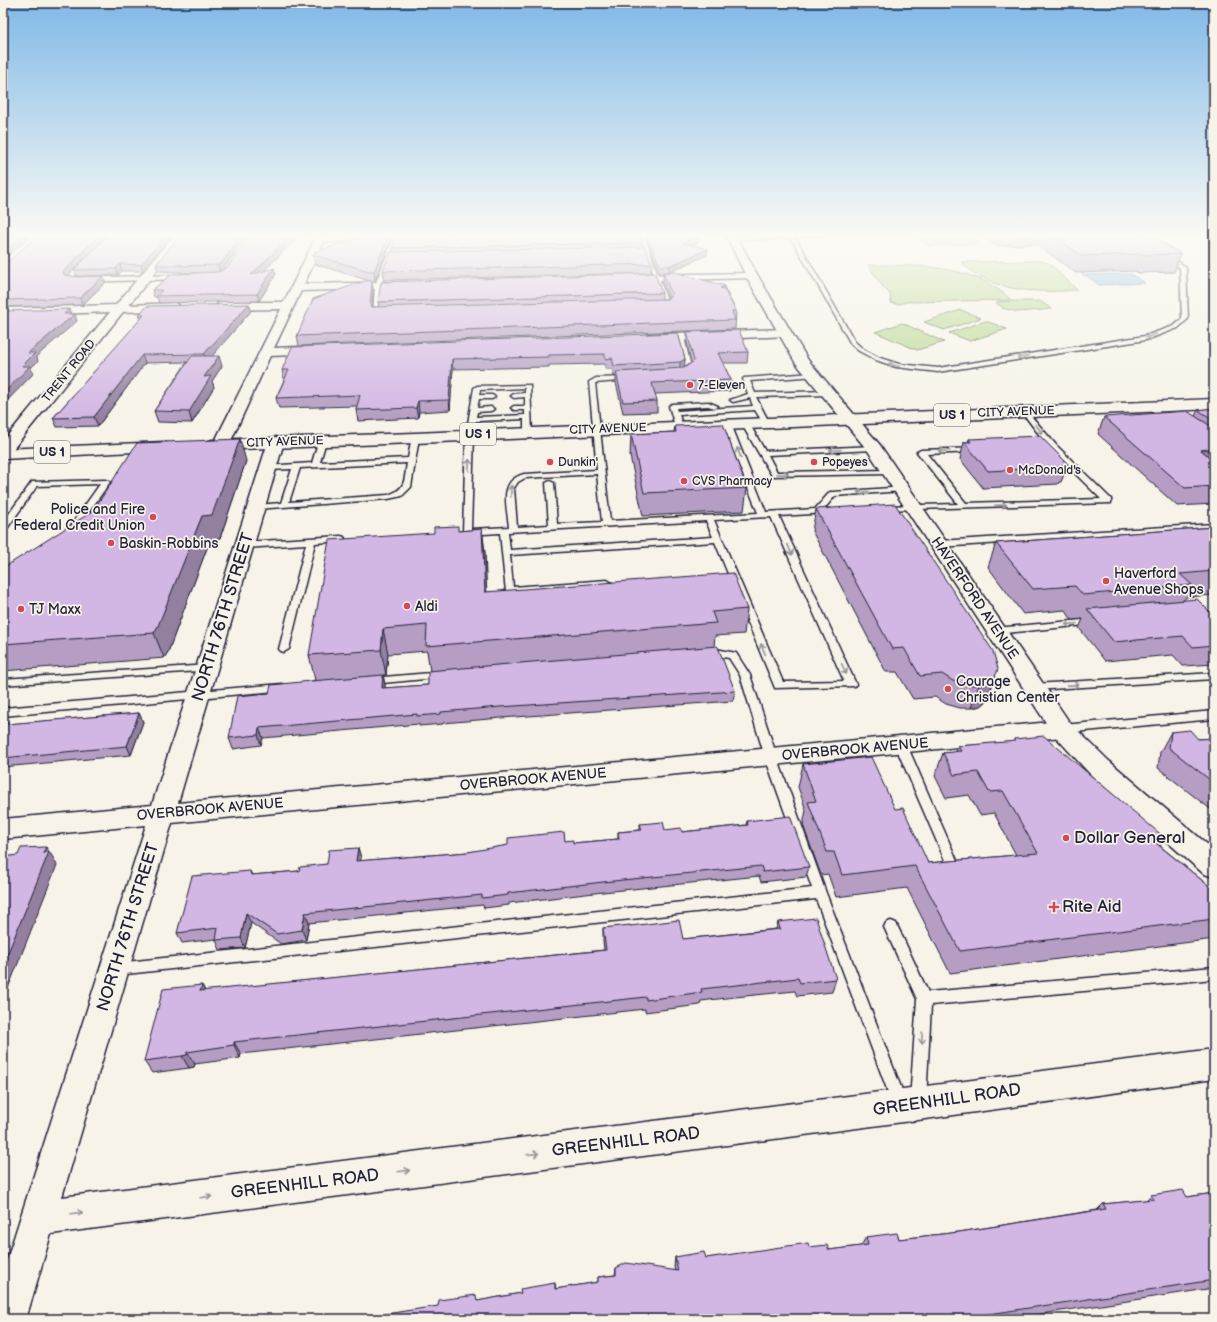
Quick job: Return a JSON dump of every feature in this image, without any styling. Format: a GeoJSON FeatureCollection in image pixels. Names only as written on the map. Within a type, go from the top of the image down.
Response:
{"type":"FeatureCollection","features":[{"type":"Feature","properties":{"kind":"main road","name":"HAVERFORD AVENUE"},"geometry":{"type":"LineString","coordinates":[[764,297],[802,362],[874,448],[1062,730],[1100,768],[1214,866]]}},
{"type":"Feature","properties":{"kind":"main road","name":"CITY AVENUE"},"geometry":{"type":"LineString","coordinates":[[3,453],[415,438],[470,434],[528,425],[597,429],[677,419],[727,424],[1025,412],[1160,410],[1214,404]]}},
{"type":"Feature","properties":{"kind":"street","name":"TRENT ROAD"},"geometry":{"type":"LineString","coordinates":[[3,453],[130,297]]}},
{"type":"Feature","properties":{"kind":"street"},"geometry":{"type":"LineString","coordinates":[[221,445],[293,297]]}},
{"type":"Feature","properties":{"kind":"street"},"geometry":{"type":"LineString","coordinates":[[212,306],[289,305]]}},
{"type":"Feature","properties":{"kind":"street"},"geometry":{"type":"LineString","coordinates":[[3,312],[182,307]]}},
{"type":"Feature","properties":{"kind":"street"},"geometry":{"type":"LineString","coordinates":[[641,338],[786,333]]}},
{"type":"Feature","properties":{"kind":"street"},"geometry":{"type":"LineString","coordinates":[[267,352],[331,350]]}},
{"type":"Feature","properties":{"kind":"street","name":"NORTH 76TH STREET"},"geometry":{"type":"LineString","coordinates":[[7,1319],[208,668],[276,442]]}},
{"type":"Feature","properties":{"kind":"street","name":"OVERBROOK AVENUE"},"geometry":{"type":"LineString","coordinates":[[3,829],[1062,730]]}},
{"type":"Feature","properties":{"kind":"street","name":"GREENHILL ROAD"},"geometry":{"type":"LineString","coordinates":[[38,1218],[909,1106],[1214,1064]]}},
{"type":"Feature","properties":{"kind":"lane"},"geometry":{"type":"LineString","coordinates":[[377,297],[375,314],[391,314]]}},
{"type":"Feature","properties":{"kind":"lane"},"geometry":{"type":"LineString","coordinates":[[652,305],[667,305],[664,297]]}},
{"type":"Feature","properties":{"kind":"lane"},"geometry":{"type":"LineString","coordinates":[[827,297],[853,343],[861,350],[878,360],[898,366],[938,370],[1146,338],[1176,327],[1185,319],[1184,297]]}},
{"type":"Feature","properties":{"kind":"lane"},"geometry":{"type":"LineString","coordinates":[[673,377],[681,376],[689,371],[681,337]]}},
{"type":"Feature","properties":{"kind":"lane"},"geometry":{"type":"LineString","coordinates":[[765,422],[746,379],[814,376]]}},
{"type":"Feature","properties":{"kind":"lane"},"geometry":{"type":"LineString","coordinates":[[606,524],[592,382],[596,380],[635,378]]}},
{"type":"Feature","properties":{"kind":"lane"},"geometry":{"type":"LineString","coordinates":[[472,419],[528,425],[528,386],[477,388],[475,397],[474,410],[472,419],[470,434],[463,532],[774,515],[834,510]]}},
{"type":"Feature","properties":{"kind":"lane"},"geometry":{"type":"LineString","coordinates":[[757,406],[734,403],[752,395],[828,393]]}},
{"type":"Feature","properties":{"kind":"lane"},"geometry":{"type":"LineString","coordinates":[[514,396],[528,395]]}},
{"type":"Feature","properties":{"kind":"lane"},"geometry":{"type":"LineString","coordinates":[[475,397],[492,397]]}},
{"type":"Feature","properties":{"kind":"lane"},"geometry":{"type":"LineString","coordinates":[[712,404],[672,406],[677,419],[757,406]]}},
{"type":"Feature","properties":{"kind":"lane"},"geometry":{"type":"LineString","coordinates":[[514,408],[528,408]]}},
{"type":"Feature","properties":{"kind":"lane"},"geometry":{"type":"LineString","coordinates":[[474,410],[491,409]]}},
{"type":"Feature","properties":{"kind":"lane"},"geometry":{"type":"LineString","coordinates":[[874,509],[1108,501],[1049,447],[1025,412]]}},
{"type":"Feature","properties":{"kind":"lane"},"geometry":{"type":"LineString","coordinates":[[745,423],[775,474],[890,472]]}},
{"type":"Feature","properties":{"kind":"lane"},"geometry":{"type":"LineString","coordinates":[[727,424],[763,515]]}},
{"type":"Feature","properties":{"kind":"lane"},"geometry":{"type":"LineString","coordinates":[[257,507],[388,497],[398,494],[407,487],[415,438]]}},
{"type":"Feature","properties":{"kind":"lane"},"geometry":{"type":"LineString","coordinates":[[315,465],[322,441]]}},
{"type":"Feature","properties":{"kind":"lane"},"geometry":{"type":"LineString","coordinates":[[763,453],[874,448]]}},
{"type":"Feature","properties":{"kind":"lane"},"geometry":{"type":"LineString","coordinates":[[964,506],[921,452],[983,449]]}},
{"type":"Feature","properties":{"kind":"lane"},"geometry":{"type":"LineString","coordinates":[[269,468],[412,460]]}},
{"type":"Feature","properties":{"kind":"lane"},"geometry":{"type":"LineString","coordinates":[[284,505],[297,466]]}},
{"type":"Feature","properties":{"kind":"lane"},"geometry":{"type":"LineString","coordinates":[[601,472],[524,476],[517,478],[511,484],[509,530],[506,553],[509,590],[613,582]]}},
{"type":"Feature","properties":{"kind":"lane"},"geometry":{"type":"LineString","coordinates":[[5,524],[35,484],[106,482],[70,532],[63,536]]}},
{"type":"Feature","properties":{"kind":"lane"},"geometry":{"type":"LineString","coordinates":[[550,483],[553,527]]}},
{"type":"Feature","properties":{"kind":"lane"},"geometry":{"type":"LineString","coordinates":[[818,511],[833,494],[902,489]]}},
{"type":"Feature","properties":{"kind":"lane"},"geometry":{"type":"LineString","coordinates":[[709,518],[718,539],[728,574],[779,686],[851,684],[774,515]]}},
{"type":"Feature","properties":{"kind":"lane"},"geometry":{"type":"LineString","coordinates":[[939,544],[1214,527]]}},
{"type":"Feature","properties":{"kind":"lane"},"geometry":{"type":"LineString","coordinates":[[245,545],[350,539]]}},
{"type":"Feature","properties":{"kind":"lane"},"geometry":{"type":"LineString","coordinates":[[506,553],[718,539]]}},
{"type":"Feature","properties":{"kind":"lane"},"geometry":{"type":"LineString","coordinates":[[284,649],[311,541]]}},
{"type":"Feature","properties":{"kind":"lane"},"geometry":{"type":"LineString","coordinates":[[996,631],[1104,621]]}},
{"type":"Feature","properties":{"kind":"lane"},"geometry":{"type":"LineString","coordinates":[[700,653],[716,652],[732,655],[745,676],[771,757],[820,893],[909,1106]]}},
{"type":"Feature","properties":{"kind":"lane"},"geometry":{"type":"LineString","coordinates":[[3,682],[208,668]]}},
{"type":"Feature","properties":{"kind":"lane"},"geometry":{"type":"LineString","coordinates":[[358,682],[453,674]]}},
{"type":"Feature","properties":{"kind":"lane"},"geometry":{"type":"LineString","coordinates":[[1034,687],[1214,676]]}},
{"type":"Feature","properties":{"kind":"lane"},"geometry":{"type":"LineString","coordinates":[[3,712],[294,687]]}},
{"type":"Feature","properties":{"kind":"lane"},"geometry":{"type":"LineString","coordinates":[[1062,730],[1214,715]]}},
{"type":"Feature","properties":{"kind":"lane"},"geometry":{"type":"LineString","coordinates":[[901,745],[953,865]]}},
{"type":"Feature","properties":{"kind":"lane"},"geometry":{"type":"LineString","coordinates":[[114,969],[820,893]]}},
{"type":"Feature","properties":{"kind":"lane"},"geometry":{"type":"LineString","coordinates":[[891,927],[924,999],[909,1106]]}},
{"type":"Feature","properties":{"kind":"lane"},"geometry":{"type":"LineString","coordinates":[[924,999],[1214,973]]}},
{"type":"Feature","properties":{"kind":"green space"},"geometry":{"type":"Polygon","coordinates":[[[890,297],[1007,297],[1011,300],[906,302],[899,304],[891,303],[890,297]]]}},
{"type":"Feature","properties":{"kind":"green space"},"geometry":{"type":"Polygon","coordinates":[[[1040,301],[1052,309],[1018,312],[1002,308],[1003,307],[997,304],[997,302],[1040,301]]]}},
{"type":"Feature","properties":{"kind":"green space"},"geometry":{"type":"Polygon","coordinates":[[[961,310],[981,318],[944,330],[924,322],[961,310]]]}},
{"type":"Feature","properties":{"kind":"green space"},"geometry":{"type":"Polygon","coordinates":[[[986,321],[1007,329],[970,341],[949,333],[986,321]]]}},
{"type":"Feature","properties":{"kind":"green space"},"geometry":{"type":"Polygon","coordinates":[[[902,323],[944,342],[917,350],[875,332],[902,323]]]}},
{"type":"Feature","properties":{"kind":"building"},"geometry":{"type":"Polygon","coordinates":[[[3,297],[81,297],[80,298],[3,300],[3,297]]]}},
{"type":"Feature","properties":{"kind":"building"},"geometry":{"type":"Polygon","coordinates":[[[320,297],[371,297],[371,307],[667,299],[670,297],[728,297],[736,311],[732,311],[735,320],[297,336],[313,299],[320,297]]]}},
{"type":"Feature","properties":{"kind":"building"},"geometry":{"type":"Polygon","coordinates":[[[379,297],[545,297],[378,302],[379,297]]]}},
{"type":"Feature","properties":{"kind":"building"},"geometry":{"type":"Polygon","coordinates":[[[249,304],[204,354],[142,355],[94,417],[53,418],[144,315],[139,315],[147,306],[249,304]]]}},
{"type":"Feature","properties":{"kind":"building"},"geometry":{"type":"Polygon","coordinates":[[[69,309],[64,314],[75,314],[28,353],[35,353],[22,366],[30,366],[3,394],[3,311],[69,309]]]}},
{"type":"Feature","properties":{"kind":"building"},"geometry":{"type":"Polygon","coordinates":[[[739,330],[748,352],[718,353],[731,380],[652,383],[657,401],[623,402],[616,372],[684,368],[694,361],[687,332],[739,330]]]}},
{"type":"Feature","properties":{"kind":"building"},"geometry":{"type":"Polygon","coordinates":[[[678,333],[685,359],[680,362],[614,366],[612,358],[605,359],[605,354],[452,359],[449,400],[418,401],[416,408],[356,410],[360,395],[276,398],[289,370],[282,370],[292,347],[678,333]]]}},
{"type":"Feature","properties":{"kind":"building"},"geometry":{"type":"Polygon","coordinates":[[[192,356],[219,356],[204,377],[211,376],[189,412],[154,411],[192,356]]]}},
{"type":"Feature","properties":{"kind":"building"},"geometry":{"type":"Polygon","coordinates":[[[1214,408],[1214,420],[1198,410],[1214,408]]]}},
{"type":"Feature","properties":{"kind":"building"},"geometry":{"type":"Polygon","coordinates":[[[1187,411],[1214,428],[1214,448],[1201,450],[1214,461],[1214,486],[1185,488],[1104,417],[1187,411]]]}},
{"type":"Feature","properties":{"kind":"building"},"geometry":{"type":"Polygon","coordinates":[[[723,424],[747,488],[644,493],[631,434],[676,432],[675,426],[723,424]]]}},
{"type":"Feature","properties":{"kind":"building"},"geometry":{"type":"Polygon","coordinates":[[[1040,436],[1068,464],[1062,465],[1064,467],[988,471],[964,442],[971,442],[969,439],[1040,436]]]}},
{"type":"Feature","properties":{"kind":"building"},"geometry":{"type":"Polygon","coordinates":[[[240,439],[212,515],[202,516],[154,633],[3,644],[3,568],[93,511],[137,443],[240,439]]]}},
{"type":"Feature","properties":{"kind":"building"},"geometry":{"type":"Polygon","coordinates":[[[895,504],[993,651],[998,669],[995,677],[989,683],[968,685],[953,681],[942,674],[920,676],[904,648],[892,649],[816,509],[895,504]]]}},
{"type":"Feature","properties":{"kind":"building"},"geometry":{"type":"Polygon","coordinates":[[[458,526],[458,531],[482,529],[485,592],[733,573],[747,609],[712,612],[716,623],[426,646],[427,625],[383,629],[381,650],[309,655],[329,540],[434,533],[434,527],[458,526]]]}},
{"type":"Feature","properties":{"kind":"building"},"geometry":{"type":"Polygon","coordinates":[[[1214,527],[1214,571],[1180,574],[1192,585],[1083,595],[1075,586],[1033,589],[996,543],[1214,527]]]}},
{"type":"Feature","properties":{"kind":"building"},"geometry":{"type":"Polygon","coordinates":[[[1197,599],[1214,616],[1214,645],[1193,647],[1183,636],[1114,642],[1087,609],[1197,599]]]}},
{"type":"Feature","properties":{"kind":"building"},"geometry":{"type":"Polygon","coordinates":[[[717,646],[735,691],[500,707],[441,712],[441,714],[417,716],[417,714],[259,728],[258,735],[229,738],[237,696],[269,693],[271,685],[383,675],[382,688],[428,685],[428,671],[717,646]]]}},
{"type":"Feature","properties":{"kind":"building"},"geometry":{"type":"Polygon","coordinates":[[[139,713],[127,746],[3,758],[3,721],[8,721],[6,724],[139,713]]]}},
{"type":"Feature","properties":{"kind":"building"},"geometry":{"type":"Polygon","coordinates":[[[1190,730],[1198,739],[1214,738],[1214,783],[1169,748],[1171,732],[1190,730]]]}},
{"type":"Feature","properties":{"kind":"building"},"geometry":{"type":"Polygon","coordinates":[[[1044,736],[1165,838],[1156,843],[1214,890],[1214,919],[960,951],[915,866],[842,875],[834,852],[827,852],[808,802],[816,801],[803,764],[871,757],[895,809],[903,808],[928,863],[1038,853],[1003,791],[989,792],[978,772],[954,775],[943,753],[961,751],[958,746],[1016,741],[1014,739],[1044,736]]]}},
{"type":"Feature","properties":{"kind":"building"},"geometry":{"type":"Polygon","coordinates":[[[790,816],[809,867],[763,872],[761,866],[603,882],[508,893],[508,895],[482,898],[482,895],[305,913],[302,930],[277,934],[246,913],[241,938],[216,940],[218,928],[177,933],[192,876],[250,871],[251,875],[299,871],[300,867],[327,864],[329,850],[358,848],[356,861],[468,852],[508,845],[508,838],[564,832],[565,841],[573,840],[573,843],[619,839],[618,832],[642,830],[640,824],[663,822],[665,830],[681,828],[682,832],[748,825],[747,821],[790,816]]]}},
{"type":"Feature","properties":{"kind":"building"},"geometry":{"type":"Polygon","coordinates":[[[46,847],[43,853],[49,852],[3,965],[3,857],[18,855],[21,848],[46,847]]]}},
{"type":"Feature","properties":{"kind":"building"},"geometry":{"type":"Polygon","coordinates":[[[816,918],[836,979],[800,983],[798,978],[701,989],[702,992],[646,1000],[646,997],[234,1042],[234,1045],[187,1052],[187,1055],[144,1061],[163,989],[202,985],[200,991],[606,950],[603,928],[630,925],[679,920],[683,939],[780,929],[778,922],[816,918]]]}},
{"type":"Feature","properties":{"kind":"building"},"geometry":{"type":"Polygon","coordinates":[[[1183,1190],[1187,1197],[1214,1193],[1214,1280],[956,1319],[353,1319],[438,1306],[439,1300],[476,1295],[477,1301],[521,1293],[520,1289],[555,1283],[555,1289],[598,1282],[598,1277],[616,1275],[616,1268],[626,1263],[678,1271],[675,1257],[704,1252],[706,1258],[808,1243],[809,1247],[827,1245],[829,1250],[868,1245],[866,1237],[897,1233],[899,1239],[959,1232],[1106,1209],[1103,1204],[1154,1199],[1151,1195],[1183,1190]]]}},
{"type":"Feature","properties":{"kind":"place","name":"7-Eleven"},"geometry":{"type":"Point","coordinates":[690,385]}},
{"type":"Feature","properties":{"kind":"place","name":"Dunkin'"},"geometry":{"type":"Point","coordinates":[550,462]}},
{"type":"Feature","properties":{"kind":"place","name":"Popeyes"},"geometry":{"type":"Point","coordinates":[814,462]}},
{"type":"Feature","properties":{"kind":"place","name":"McDonald's"},"geometry":{"type":"Point","coordinates":[1010,470]}},
{"type":"Feature","properties":{"kind":"place","name":"CVS Pharmacy"},"geometry":{"type":"Point","coordinates":[684,481]}},
{"type":"Feature","properties":{"kind":"place","name":"Police and Fire Federal Credit Union"},"geometry":{"type":"Point","coordinates":[153,517]}},
{"type":"Feature","properties":{"kind":"place","name":"Baskin-Robbins"},"geometry":{"type":"Point","coordinates":[111,543]}},
{"type":"Feature","properties":{"kind":"place","name":"Haverford Avenue Shops"},"geometry":{"type":"Point","coordinates":[1106,581]}},
{"type":"Feature","properties":{"kind":"place","name":"Aldi"},"geometry":{"type":"Point","coordinates":[407,606]}},
{"type":"Feature","properties":{"kind":"place","name":"TJ Maxx"},"geometry":{"type":"Point","coordinates":[21,609]}},
{"type":"Feature","properties":{"kind":"place","name":"Courage Christian Center"},"geometry":{"type":"Point","coordinates":[948,689]}},
{"type":"Feature","properties":{"kind":"place","name":"Dollar General"},"geometry":{"type":"Point","coordinates":[1066,838]}},
{"type":"Feature","properties":{"kind":"place","name":"Rite Aid"},"geometry":{"type":"Point","coordinates":[1054,907]}}]}
